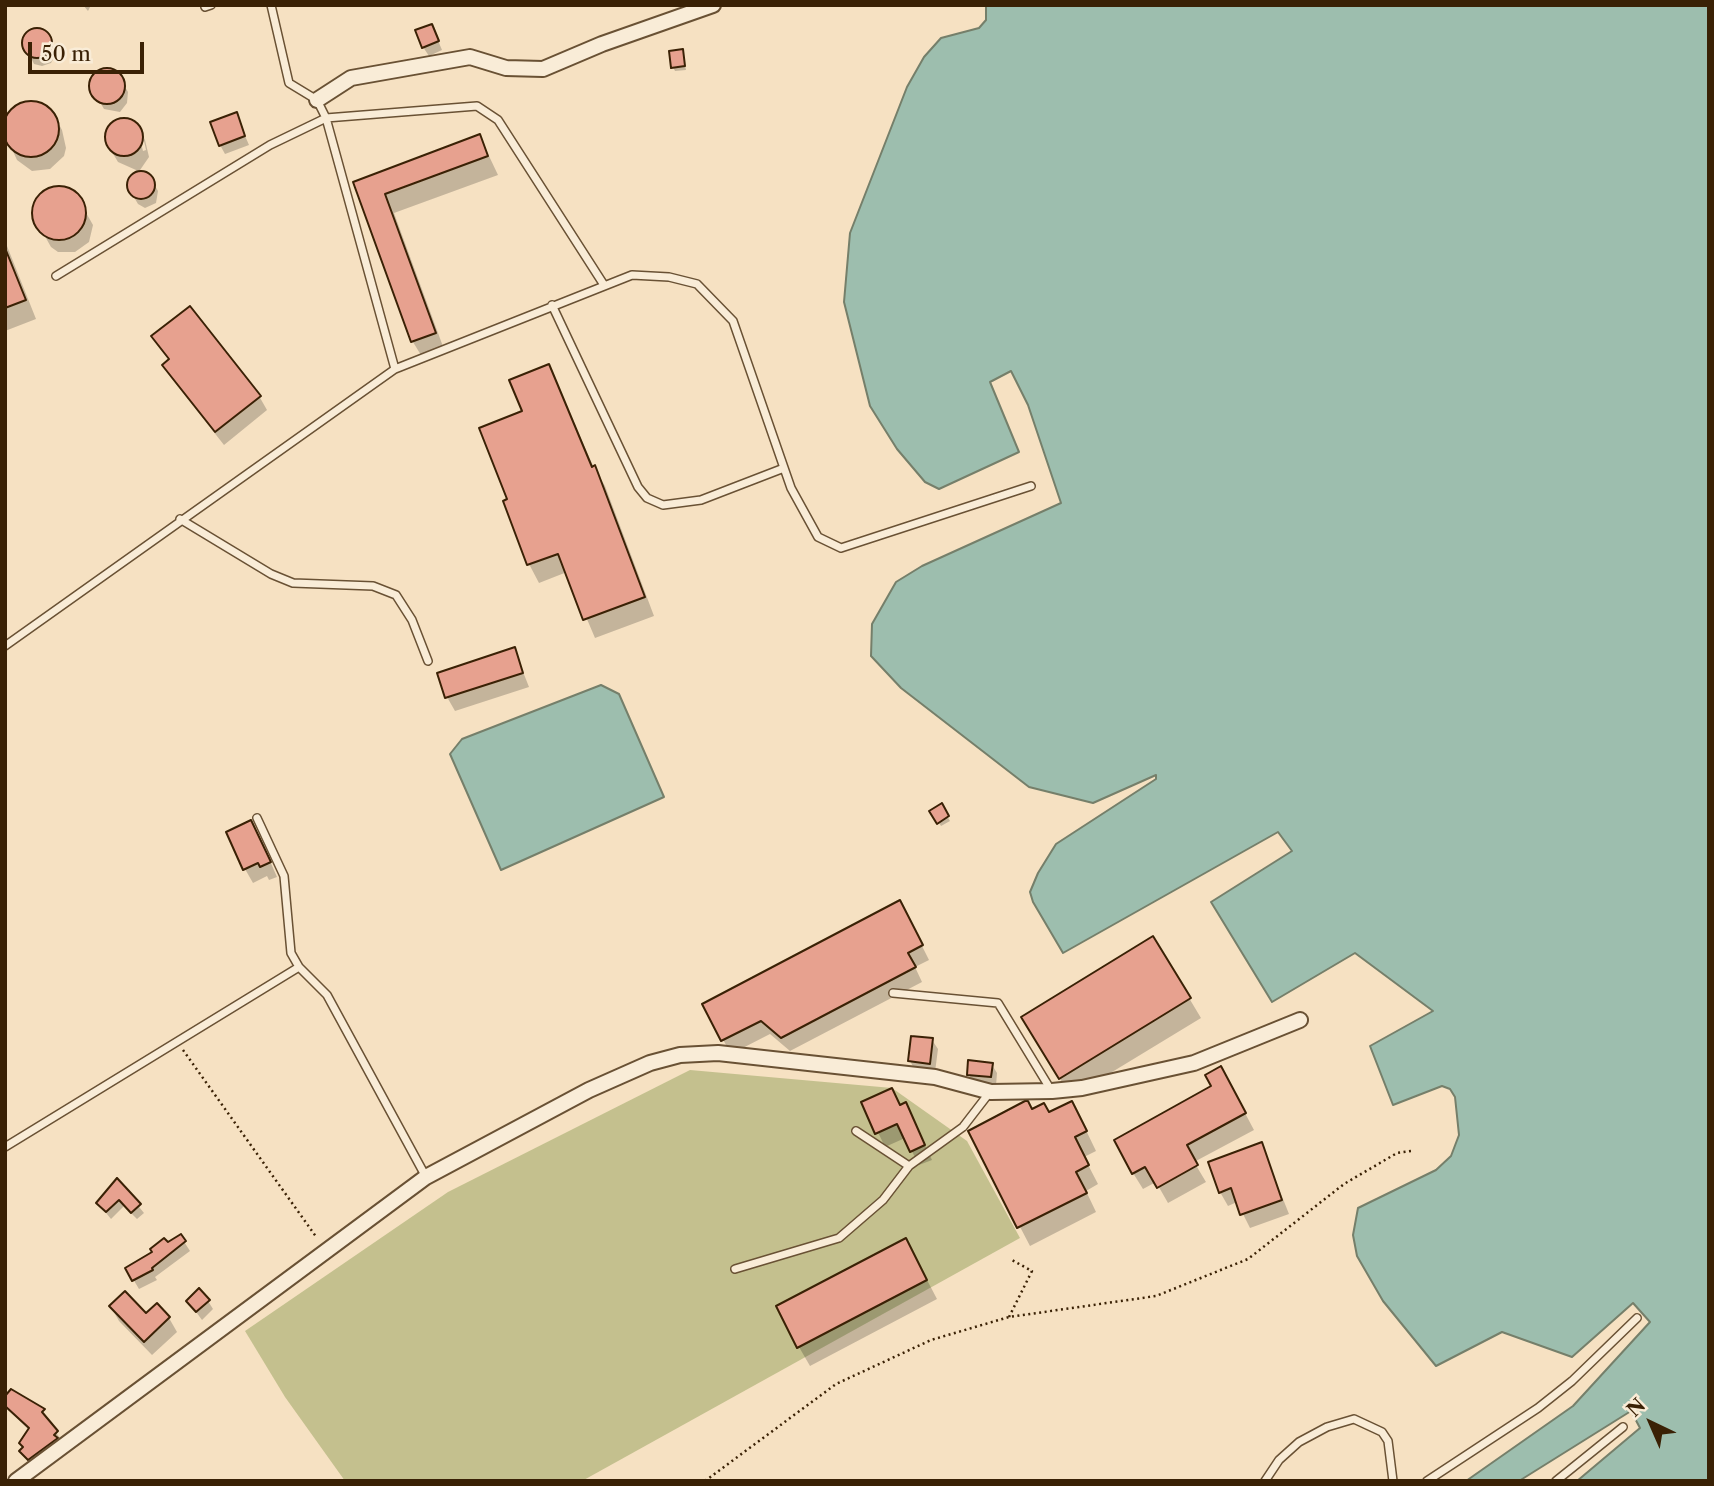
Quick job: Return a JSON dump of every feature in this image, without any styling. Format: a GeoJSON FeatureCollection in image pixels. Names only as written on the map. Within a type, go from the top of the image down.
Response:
{"type":"FeatureCollection","features":[{"type":"Feature","properties":{"kind":"street"},"geometry":{"type":"LineString","coordinates":[[317,100],[351,78],[470,57],[506,68],[543,69],[602,44],[713,5]]}},
{"type":"Feature","properties":{"kind":"street"},"geometry":{"type":"LineString","coordinates":[[16,1481],[426,1177],[589,1090],[650,1063],[680,1055],[718,1054],[935,1077],[991,1092],[1052,1091],[1082,1088],[1194,1063],[1300,1020]]}},
{"type":"Feature","properties":{"kind":"lane"},"geometry":{"type":"LineString","coordinates":[[271,5],[289,83],[317,100],[326,118],[395,369]]}},
{"type":"Feature","properties":{"kind":"lane"},"geometry":{"type":"LineString","coordinates":[[56,276],[270,145],[326,118],[477,106],[498,120],[604,285]]}},
{"type":"Feature","properties":{"kind":"lane"},"geometry":{"type":"LineString","coordinates":[[5,646],[180,519],[263,465],[395,369],[632,275],[669,276],[697,284],[733,321],[784,468],[817,537],[841,548],[1031,486]]}},
{"type":"Feature","properties":{"kind":"lane"},"geometry":{"type":"LineString","coordinates":[[552,305],[638,487],[647,498],[663,505],[701,500],[784,468]]}},
{"type":"Feature","properties":{"kind":"lane"},"geometry":{"type":"LineString","coordinates":[[180,519],[271,575],[293,583],[373,586],[396,595],[412,620],[428,661]]}},
{"type":"Feature","properties":{"kind":"lane"},"geometry":{"type":"LineString","coordinates":[[257,818],[284,876],[291,953],[299,967],[327,995],[426,1177]]}},
{"type":"Feature","properties":{"kind":"lane"},"geometry":{"type":"LineString","coordinates":[[5,1147],[299,967]]}},
{"type":"Feature","properties":{"kind":"lane"},"geometry":{"type":"LineString","coordinates":[[893,993],[998,1003],[1052,1091]]}},
{"type":"Feature","properties":{"kind":"lane"},"geometry":{"type":"LineString","coordinates":[[735,1269],[839,1238],[883,1200],[909,1166],[963,1127],[991,1092]]}},
{"type":"Feature","properties":{"kind":"lane"},"geometry":{"type":"LineString","coordinates":[[856,1131],[909,1166]]}},
{"type":"Feature","properties":{"kind":"lane"},"geometry":{"type":"LineString","coordinates":[[1427,1481],[1538,1408],[1572,1381],[1637,1318]]}},
{"type":"Feature","properties":{"kind":"lane"},"geometry":{"type":"LineString","coordinates":[[1265,1481],[1279,1460],[1299,1442],[1327,1427],[1354,1419],[1382,1432],[1388,1441],[1393,1481]]}},
{"type":"Feature","properties":{"kind":"lane"},"geometry":{"type":"LineString","coordinates":[[1556,1481],[1623,1427]]}},
{"type":"Feature","properties":{"kind":"path"},"geometry":{"type":"LineString","coordinates":[[177,1042],[326,1251]]}},
{"type":"Feature","properties":{"kind":"path"},"geometry":{"type":"LineString","coordinates":[[705,1481],[836,1384],[931,1340],[1009,1317],[1156,1296],[1248,1259],[1344,1184],[1397,1153],[1411,1151]]}},
{"type":"Feature","properties":{"kind":"path"},"geometry":{"type":"LineString","coordinates":[[1009,1317],[1032,1271],[1010,1259]]}},
{"type":"Feature","properties":{"kind":"shaded area"},"geometry":{"type":"Polygon","coordinates":[[[986,5],[1709,5],[1709,1481],[1577,1481],[1640,1428],[1631,1411],[1519,1481],[1466,1481],[1573,1406],[1650,1322],[1633,1303],[1572,1357],[1502,1332],[1436,1366],[1383,1301],[1357,1256],[1353,1235],[1358,1208],[1436,1170],[1451,1156],[1459,1135],[1455,1097],[1450,1089],[1442,1086],[1393,1105],[1370,1046],[1433,1011],[1355,953],[1272,1002],[1211,902],[1292,851],[1278,832],[1063,953],[1033,902],[1030,892],[1038,873],[1056,844],[1156,779],[1156,775],[1093,803],[1029,787],[901,688],[871,656],[872,624],[896,582],[922,566],[1061,503],[1028,405],[1011,371],[990,382],[1019,452],[939,489],[925,482],[897,449],[870,406],[844,302],[850,233],[907,87],[924,57],[941,38],[979,28],[986,20],[986,5]]]}},
{"type":"Feature","properties":{"kind":"shaded area"},"geometry":{"type":"Polygon","coordinates":[[[601,685],[619,694],[664,797],[501,870],[450,754],[462,739],[601,685]]]}},
{"type":"Feature","properties":{"kind":"shaded area"},"geometry":{"type":"Polygon","coordinates":[[[690,1070],[892,1088],[967,1141],[1020,1238],[582,1481],[345,1481],[285,1397],[245,1331],[448,1192],[690,1070]]]}},
{"type":"Feature","properties":{"kind":"building"},"geometry":{"type":"Polygon","coordinates":[[[432,24],[439,41],[422,48],[415,30],[432,24]]]}},
{"type":"Feature","properties":{"kind":"building"},"geometry":{"type":"Polygon","coordinates":[[[37,28],[48,32],[52,43],[48,54],[37,58],[26,54],[22,43],[26,32],[37,28]]]}},
{"type":"Feature","properties":{"kind":"building"},"geometry":{"type":"Polygon","coordinates":[[[683,49],[685,66],[671,68],[669,51],[683,49]]]}},
{"type":"Feature","properties":{"kind":"building"},"geometry":{"type":"Polygon","coordinates":[[[107,68],[120,73],[125,86],[120,99],[107,104],[94,99],[89,86],[94,73],[107,68]]]}},
{"type":"Feature","properties":{"kind":"building"},"geometry":{"type":"Polygon","coordinates":[[[25,101],[37,101],[47,105],[55,113],[59,129],[55,145],[47,153],[37,157],[25,157],[15,153],[7,145],[3,135],[3,123],[7,113],[15,105],[25,101]]]}},
{"type":"Feature","properties":{"kind":"building"},"geometry":{"type":"Polygon","coordinates":[[[237,112],[245,136],[219,146],[210,122],[237,112]]]}},
{"type":"Feature","properties":{"kind":"building"},"geometry":{"type":"Polygon","coordinates":[[[124,118],[138,123],[143,137],[138,151],[124,156],[110,151],[105,137],[110,123],[124,118]]]}},
{"type":"Feature","properties":{"kind":"building"},"geometry":{"type":"Polygon","coordinates":[[[480,134],[488,156],[385,194],[436,333],[411,342],[353,182],[480,134]]]}},
{"type":"Feature","properties":{"kind":"building"},"geometry":{"type":"Polygon","coordinates":[[[141,171],[151,175],[155,185],[151,195],[141,199],[131,195],[127,185],[131,175],[141,171]]]}},
{"type":"Feature","properties":{"kind":"building"},"geometry":{"type":"Polygon","coordinates":[[[59,186],[78,194],[86,213],[78,232],[59,240],[40,232],[32,213],[40,194],[59,186]]]}},
{"type":"Feature","properties":{"kind":"building"},"geometry":{"type":"Polygon","coordinates":[[[5,248],[26,300],[5,308],[5,248]]]}},
{"type":"Feature","properties":{"kind":"building"},"geometry":{"type":"Polygon","coordinates":[[[190,306],[261,396],[215,432],[162,365],[169,359],[151,336],[190,306]]]}},
{"type":"Feature","properties":{"kind":"building"},"geometry":{"type":"Polygon","coordinates":[[[549,364],[592,467],[595,465],[645,597],[583,620],[558,554],[527,565],[503,501],[507,499],[479,428],[522,411],[509,380],[549,364]]]}},
{"type":"Feature","properties":{"kind":"building"},"geometry":{"type":"Polygon","coordinates":[[[515,647],[523,673],[445,698],[437,673],[515,647]]]}},
{"type":"Feature","properties":{"kind":"building"},"geometry":{"type":"Polygon","coordinates":[[[942,803],[949,816],[937,824],[929,811],[942,803]]]}},
{"type":"Feature","properties":{"kind":"building"},"geometry":{"type":"Polygon","coordinates":[[[251,820],[271,862],[260,867],[258,863],[243,870],[226,832],[251,820]]]}},
{"type":"Feature","properties":{"kind":"building"},"geometry":{"type":"Polygon","coordinates":[[[900,900],[923,945],[908,953],[916,967],[781,1038],[761,1021],[721,1041],[702,1004],[900,900]]]}},
{"type":"Feature","properties":{"kind":"building"},"geometry":{"type":"Polygon","coordinates":[[[1153,936],[1191,998],[1059,1079],[1021,1017],[1153,936]]]}},
{"type":"Feature","properties":{"kind":"building"},"geometry":{"type":"Polygon","coordinates":[[[911,1036],[933,1038],[930,1064],[908,1061],[911,1036]]]}},
{"type":"Feature","properties":{"kind":"building"},"geometry":{"type":"Polygon","coordinates":[[[968,1060],[993,1063],[991,1077],[967,1075],[968,1060]]]}},
{"type":"Feature","properties":{"kind":"building"},"geometry":{"type":"Polygon","coordinates":[[[1221,1066],[1246,1113],[1187,1145],[1198,1165],[1157,1188],[1145,1167],[1132,1174],[1114,1140],[1211,1086],[1205,1075],[1221,1066]]]}},
{"type":"Feature","properties":{"kind":"building"},"geometry":{"type":"Polygon","coordinates":[[[892,1088],[900,1105],[906,1102],[925,1145],[910,1152],[897,1124],[875,1134],[861,1102],[892,1088]]]}},
{"type":"Feature","properties":{"kind":"building"},"geometry":{"type":"Polygon","coordinates":[[[1028,1101],[1032,1109],[1044,1103],[1049,1112],[1072,1101],[1087,1131],[1075,1137],[1089,1165],[1076,1172],[1087,1193],[1017,1228],[968,1131],[1028,1101]]]}},
{"type":"Feature","properties":{"kind":"building"},"geometry":{"type":"Polygon","coordinates":[[[1262,1142],[1282,1200],[1240,1215],[1231,1188],[1219,1193],[1208,1162],[1262,1142]]]}},
{"type":"Feature","properties":{"kind":"building"},"geometry":{"type":"Polygon","coordinates":[[[117,1178],[141,1204],[131,1213],[119,1200],[106,1212],[96,1203],[117,1178]]]}},
{"type":"Feature","properties":{"kind":"building"},"geometry":{"type":"Polygon","coordinates":[[[181,1234],[186,1241],[152,1268],[153,1270],[132,1281],[125,1268],[152,1252],[150,1249],[164,1238],[168,1242],[181,1234]]]}},
{"type":"Feature","properties":{"kind":"building"},"geometry":{"type":"Polygon","coordinates":[[[906,1238],[927,1280],[797,1348],[776,1306],[906,1238]]]}},
{"type":"Feature","properties":{"kind":"building"},"geometry":{"type":"Polygon","coordinates":[[[199,1288],[210,1300],[196,1312],[186,1301],[199,1288]]]}},
{"type":"Feature","properties":{"kind":"building"},"geometry":{"type":"Polygon","coordinates":[[[125,1291],[146,1313],[157,1303],[170,1317],[144,1342],[109,1306],[125,1291]]]}},
{"type":"Feature","properties":{"kind":"building"},"geometry":{"type":"Polygon","coordinates":[[[11,1389],[45,1409],[42,1412],[58,1431],[54,1435],[58,1438],[28,1460],[19,1451],[23,1447],[19,1443],[29,1428],[5,1406],[5,1396],[11,1389]]]}}]}
